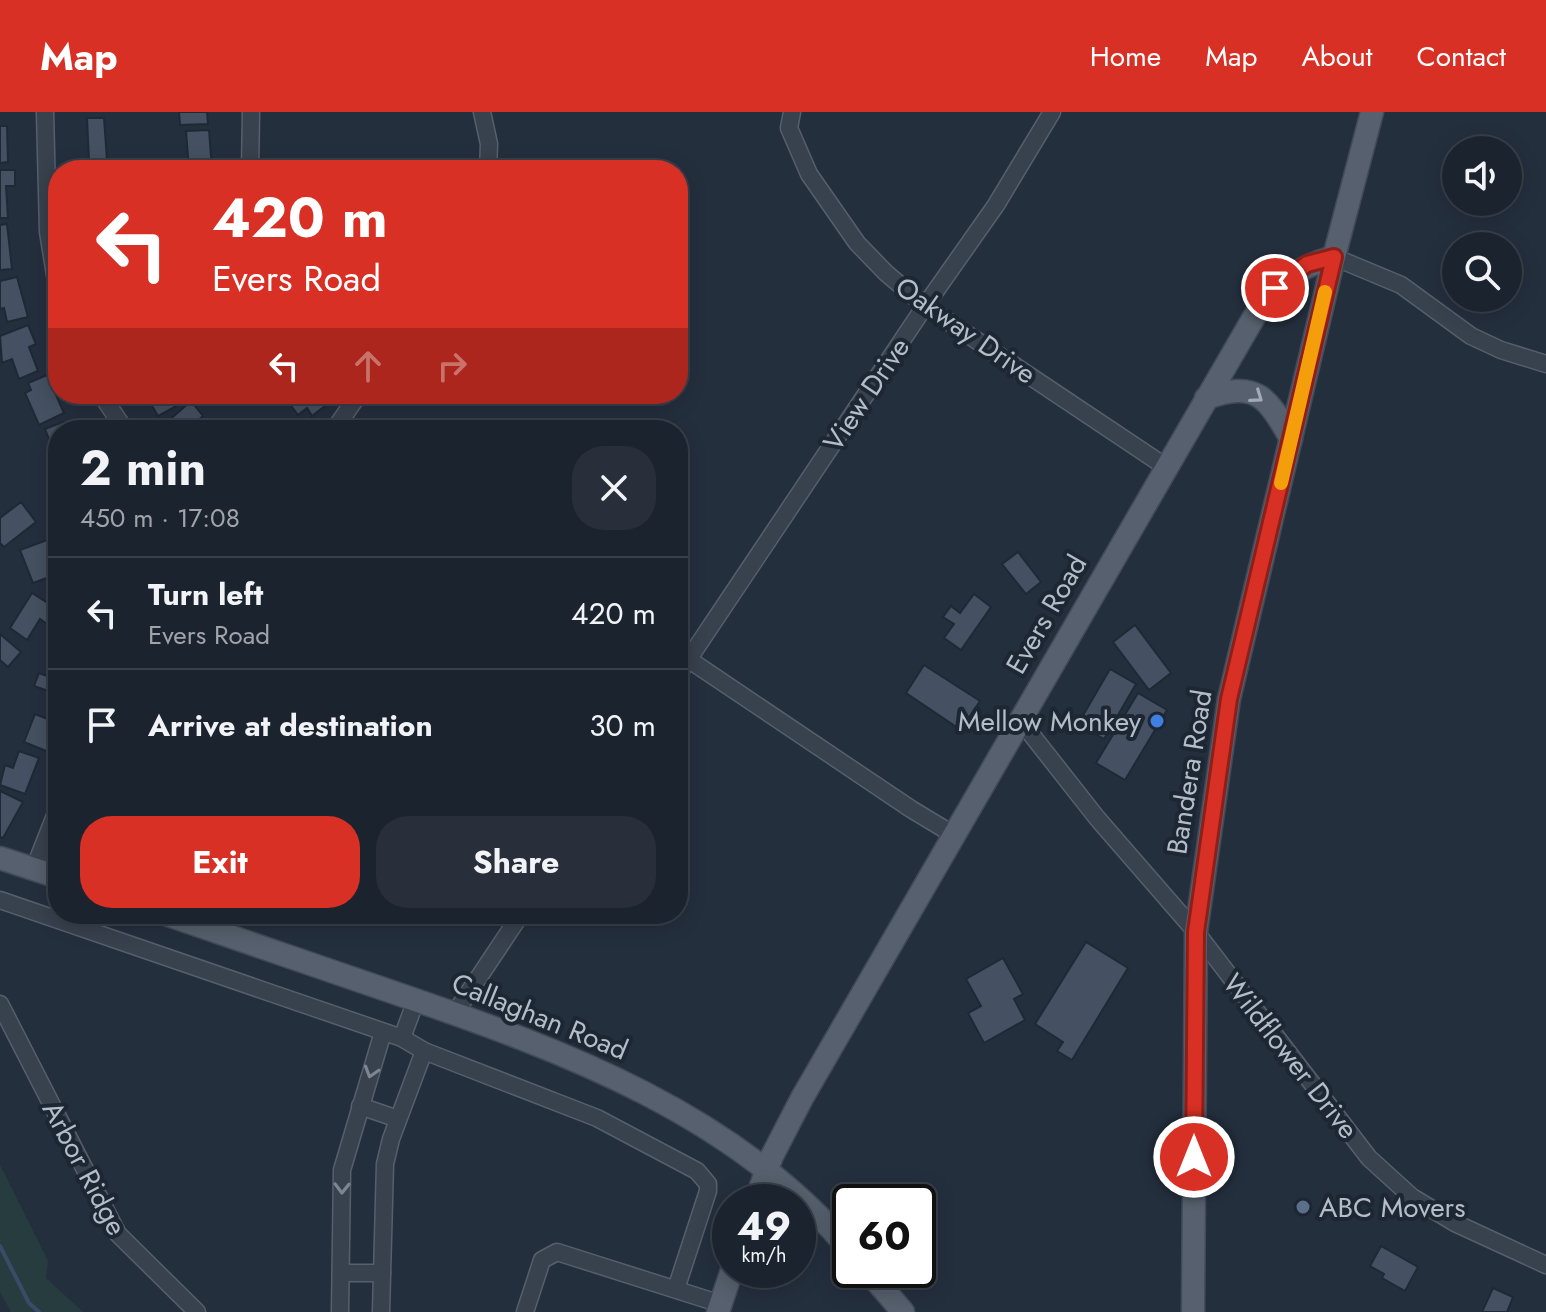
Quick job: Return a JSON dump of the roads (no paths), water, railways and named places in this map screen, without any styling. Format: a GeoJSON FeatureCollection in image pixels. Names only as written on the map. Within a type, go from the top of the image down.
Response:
{"type":"FeatureCollection","features":[{"type":"Feature","properties":{"kind":"main road","name":"Bandera Road"},"geometry":{"type":"LineString","coordinates":[[1193,1312],[1196,932],[1229,699],[1334,257],[1372,112]]}},
{"type":"Feature","properties":{"kind":"main road","name":"Evers Road"},"geometry":{"type":"LineString","coordinates":[[762,1184],[802,1098],[1254,317],[1281,282],[1307,264],[1334,257]]}},
{"type":"Feature","properties":{"kind":"main road"},"geometry":{"type":"LineString","coordinates":[[1206,398],[1229,390],[1247,390],[1275,412],[1291,439]]}},
{"type":"Feature","properties":{"kind":"main road"},"geometry":{"type":"LineString","coordinates":[[0,858],[48,874]]}},
{"type":"Feature","properties":{"kind":"main road","name":"Callaghan Road"},"geometry":{"type":"LineString","coordinates":[[194,924],[455,1013],[619,1078],[724,1140],[767,1170],[832,1230]]}},
{"type":"Feature","properties":{"kind":"main road"},"geometry":{"type":"LineString","coordinates":[[720,1308],[726,1288]]}},
{"type":"Feature","properties":{"kind":"main road"},"geometry":{"type":"LineString","coordinates":[[882,1288],[903,1312]]}},
{"type":"Feature","properties":{"kind":"street"},"geometry":{"type":"LineString","coordinates":[[45,112],[48,232]]}},
{"type":"Feature","properties":{"kind":"street"},"geometry":{"type":"LineString","coordinates":[[250,160],[251,112]]}},
{"type":"Feature","properties":{"kind":"street"},"geometry":{"type":"LineString","coordinates":[[482,112],[489,144],[488,160]]}},
{"type":"Feature","properties":{"kind":"street","name":"Oakway Drive"},"geometry":{"type":"LineString","coordinates":[[792,112],[789,128],[809,174],[857,243],[886,273],[925,306],[1166,467]]}},
{"type":"Feature","properties":{"kind":"street","name":"View Drive"},"geometry":{"type":"LineString","coordinates":[[688,659],[996,205],[1052,112]]}},
{"type":"Feature","properties":{"kind":"street"},"geometry":{"type":"LineString","coordinates":[[1334,257],[1401,285],[1471,336],[1501,350],[1546,364]]}},
{"type":"Feature","properties":{"kind":"street"},"geometry":{"type":"LineString","coordinates":[[688,659],[954,835]]}},
{"type":"Feature","properties":{"kind":"street","name":"Wildflower Drive"},"geometry":{"type":"LineString","coordinates":[[1020,720],[1097,818],[1196,932],[1360,1146],[1393,1182],[1455,1223],[1546,1265]]}},
{"type":"Feature","properties":{"kind":"street"},"geometry":{"type":"LineString","coordinates":[[34,869],[48,833]]}},
{"type":"Feature","properties":{"kind":"street"},"geometry":{"type":"LineString","coordinates":[[0,900],[48,917]]}},
{"type":"Feature","properties":{"kind":"street"},"geometry":{"type":"LineString","coordinates":[[70,924],[402,1038],[424,1051],[597,1118],[697,1171],[708,1184],[705,1203],[676,1289]]}},
{"type":"Feature","properties":{"kind":"street"},"geometry":{"type":"LineString","coordinates":[[455,1013],[514,924]]}},
{"type":"Feature","properties":{"kind":"street"},"geometry":{"type":"LineString","coordinates":[[402,1038],[416,1000]]}},
{"type":"Feature","properties":{"kind":"street","name":"Arbor Ridge"},"geometry":{"type":"LineString","coordinates":[[0,1004],[118,1234],[197,1312]]}},
{"type":"Feature","properties":{"kind":"street"},"geometry":{"type":"LineString","coordinates":[[340,1312],[342,1170],[383,1032]]}},
{"type":"Feature","properties":{"kind":"street"},"geometry":{"type":"LineString","coordinates":[[381,1312],[383,1179],[398,1119],[424,1051]]}},
{"type":"Feature","properties":{"kind":"street"},"geometry":{"type":"LineString","coordinates":[[360,1106],[398,1119]]}},
{"type":"Feature","properties":{"kind":"street"},"geometry":{"type":"LineString","coordinates":[[525,1312],[542,1260],[557,1252],[676,1289],[720,1308]]}},
{"type":"Feature","properties":{"kind":"street"},"geometry":{"type":"LineString","coordinates":[[341,1273],[382,1273]]}},
{"type":"Feature","properties":{"kind":"waterway"},"geometry":{"type":"LineString","coordinates":[[0,1246],[29,1303],[39,1312]]}},
{"type":"Feature","properties":{"kind":"place","name":"Mellow Monkey"},"geometry":{"type":"Point","coordinates":[1157,721]}},
{"type":"Feature","properties":{"kind":"place","name":"ABC Movers"},"geometry":{"type":"Point","coordinates":[1303,1207]}}]}
